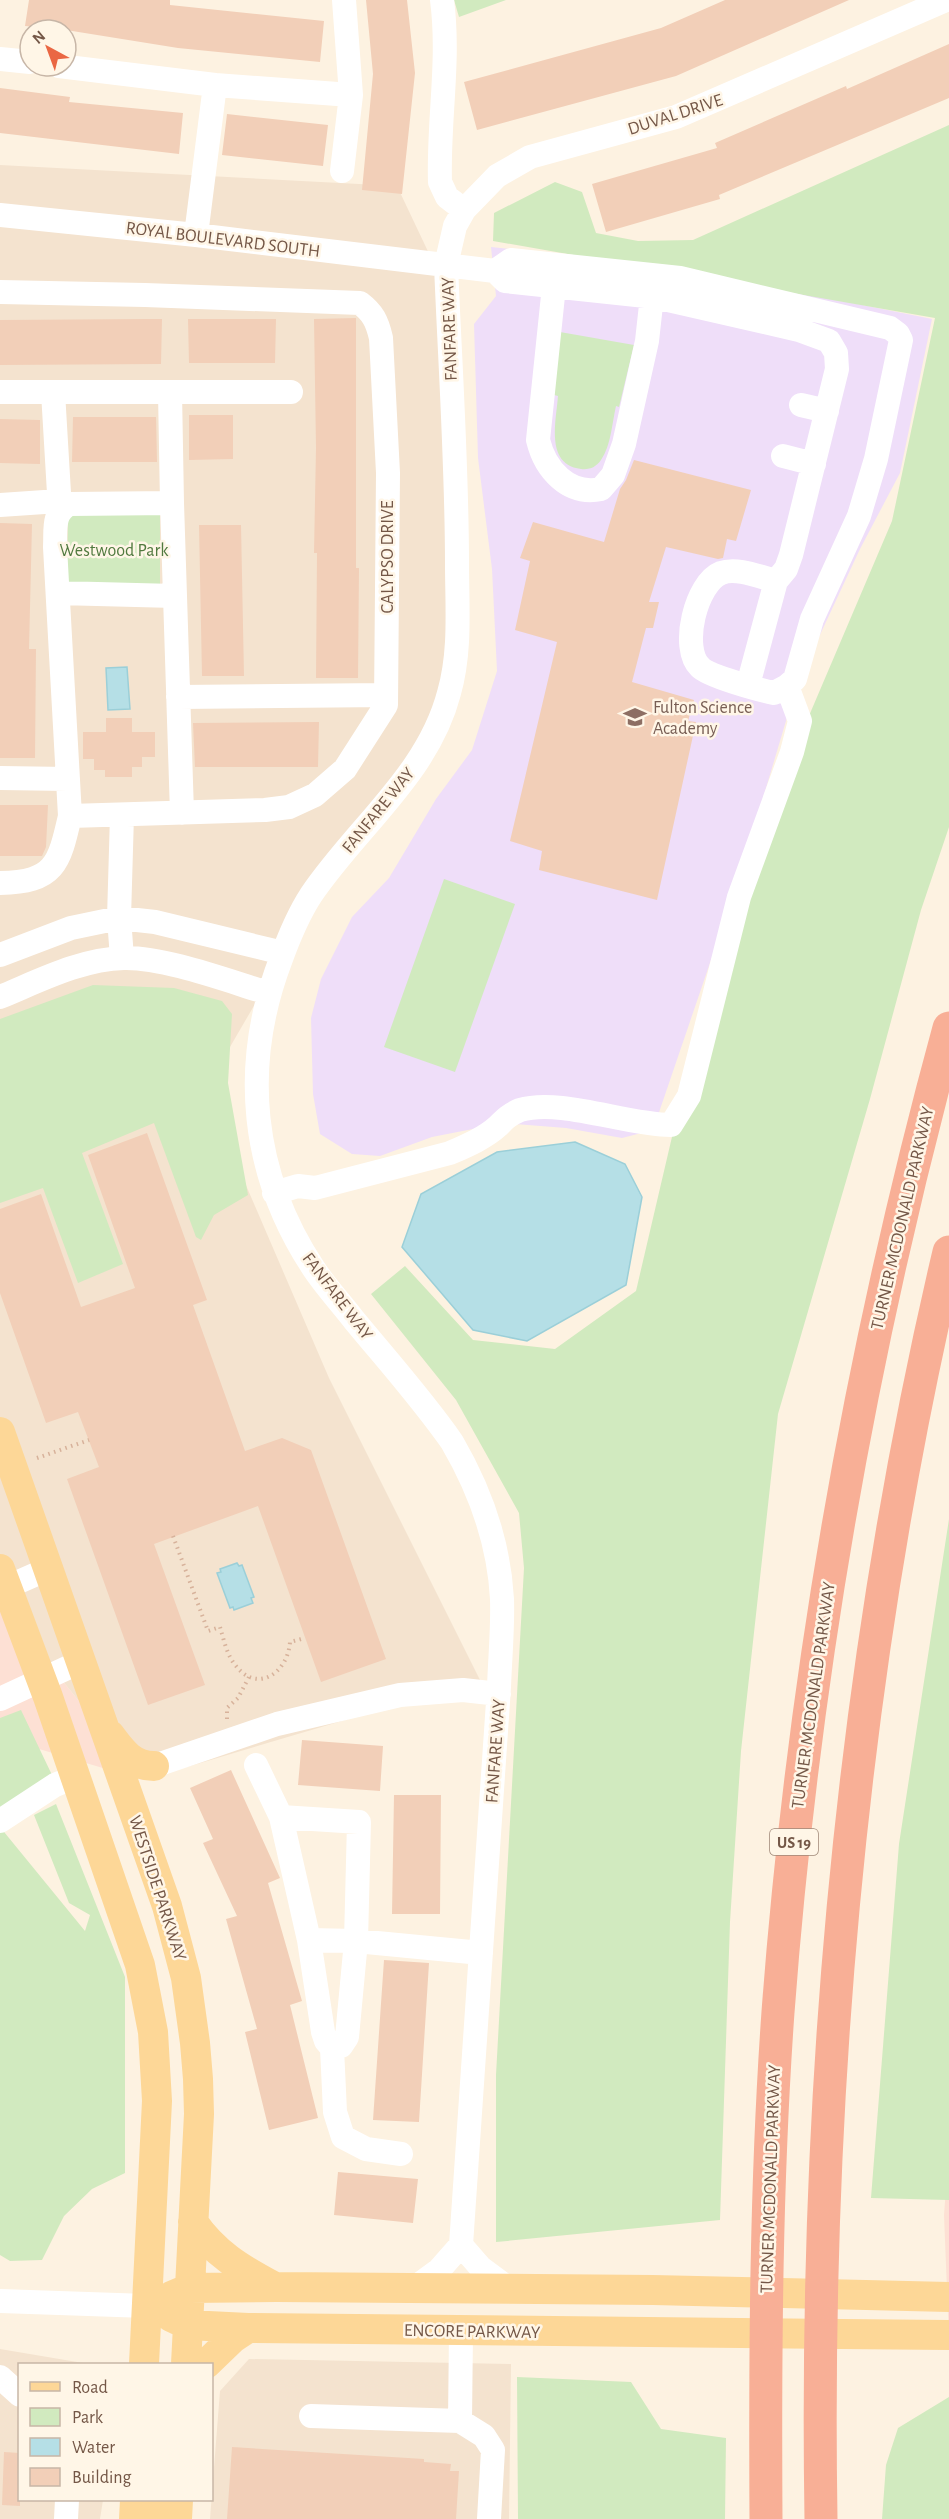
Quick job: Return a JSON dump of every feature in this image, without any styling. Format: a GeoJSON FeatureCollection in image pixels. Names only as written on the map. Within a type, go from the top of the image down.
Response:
{"type":"FeatureCollection","features":[{"type":"Feature","properties":{"kind":"highway","name":"TURNER MCDONALD PARKWAY"},"geometry":{"type":"LineString","coordinates":[[766,2519],[765,2311],[769,2184],[779,2000],[799,1791],[825,1596],[864,1382],[911,1174],[949,1028]]}},
{"type":"Feature","properties":{"kind":"highway"},"geometry":{"type":"LineString","coordinates":[[821,2519],[819,2331],[822,2230],[831,2051],[842,1914],[865,1707],[880,1606],[917,1399],[949,1252]]}},
{"type":"Feature","properties":{"kind":"main road","name":"WESTSIDE PARKWAY"},"geometry":{"type":"LineString","coordinates":[[0,1432],[167,1906],[186,1978],[195,2043],[199,2114],[186,2363]]}},
{"type":"Feature","properties":{"kind":"main road"},"geometry":{"type":"LineString","coordinates":[[2,1582],[41,1680],[141,1965],[153,2032],[157,2124],[144,2363]]}},
{"type":"Feature","properties":{"kind":"main road"},"geometry":{"type":"LineString","coordinates":[[100,1718],[112,1737],[133,1762],[144,1766],[154,1766]]}},
{"type":"Feature","properties":{"kind":"main road"},"geometry":{"type":"LineString","coordinates":[[133,1812],[139,1790],[154,1766]]}},
{"type":"Feature","properties":{"kind":"main road"},"geometry":{"type":"LineString","coordinates":[[194,2222],[206,2240],[226,2259],[276,2287]]}},
{"type":"Feature","properties":{"kind":"main road"},"geometry":{"type":"LineString","coordinates":[[147,2306],[190,2288],[276,2287],[653,2290],[941,2297]]}},
{"type":"Feature","properties":{"kind":"main road"},"geometry":{"type":"LineString","coordinates":[[147,2306],[162,2339],[164,2363]]}},
{"type":"Feature","properties":{"kind":"main road","name":"ENCORE PARKWAY"},"geometry":{"type":"LineString","coordinates":[[147,2306],[188,2325],[248,2328],[940,2336]]}},
{"type":"Feature","properties":{"kind":"main road"},"geometry":{"type":"LineString","coordinates":[[207,2363],[233,2338],[248,2328]]}},
{"type":"Feature","properties":{"kind":"main road"},"geometry":{"type":"LineString","coordinates":[[134,2519],[135,2501]]}},
{"type":"Feature","properties":{"kind":"main road"},"geometry":{"type":"LineString","coordinates":[[156,2519],[157,2501]]}},
{"type":"Feature","properties":{"kind":"main road"},"geometry":{"type":"LineString","coordinates":[[177,2519],[178,2501]]}},
{"type":"Feature","properties":{"kind":"street"},"geometry":{"type":"LineString","coordinates":[[342,171],[351,95],[344,0]]}},
{"type":"Feature","properties":{"kind":"street"},"geometry":{"type":"LineString","coordinates":[[442,0],[445,24],[445,64],[440,182],[447,197],[464,210]]}},
{"type":"Feature","properties":{"kind":"street","name":"DUVAL DRIVE"},"geometry":{"type":"LineString","coordinates":[[446,265],[455,226],[464,210],[497,176],[530,157],[676,117],[946,0]]}},
{"type":"Feature","properties":{"kind":"street"},"geometry":{"type":"LineString","coordinates":[[0,59],[18,61]]}},
{"type":"Feature","properties":{"kind":"street"},"geometry":{"type":"LineString","coordinates":[[78,68],[215,85],[351,95]]}},
{"type":"Feature","properties":{"kind":"street"},"geometry":{"type":"LineString","coordinates":[[196,235],[215,85]]}},
{"type":"Feature","properties":{"kind":"street","name":"ROYAL BOULEVARD SOUTH"},"geometry":{"type":"LineString","coordinates":[[0,215],[196,235],[495,271]]}},
{"type":"Feature","properties":{"kind":"street"},"geometry":{"type":"LineString","coordinates":[[748,685],[776,581],[786,569],[791,555],[837,369],[836,353],[829,341],[810,333],[749,316],[652,296],[505,281],[495,271],[511,260],[680,278],[890,328],[898,334],[901,340],[895,378],[876,459],[859,516],[812,619],[795,679],[788,686],[774,693],[711,674],[698,665],[691,654],[690,642],[698,603],[708,582],[720,573],[740,572],[776,581]]}},
{"type":"Feature","properties":{"kind":"street","name":"FANFARE WAY"},"geometry":{"type":"LineString","coordinates":[[446,265],[457,526],[457,653],[450,692],[437,730],[410,774],[310,896],[294,925],[268,993],[260,1038],[256,1089],[263,1151],[274,1193],[285,1219],[315,1272],[438,1423],[469,1471],[489,1523],[499,1567],[502,1599],[499,1694],[461,2245]]}},
{"type":"Feature","properties":{"kind":"street"},"geometry":{"type":"LineString","coordinates":[[554,286],[538,440],[544,461],[551,471],[567,484],[584,490],[601,489],[613,476],[624,444],[648,342],[652,296]]}},
{"type":"Feature","properties":{"kind":"street","name":"CALYPSO DRIVE"},"geometry":{"type":"LineString","coordinates":[[0,292],[360,303],[372,311],[381,338],[388,473],[386,705],[345,769],[315,795],[289,807],[265,810],[70,816]]}},
{"type":"Feature","properties":{"kind":"street"},"geometry":{"type":"LineString","coordinates":[[0,392],[291,392]]}},
{"type":"Feature","properties":{"kind":"street"},"geometry":{"type":"LineString","coordinates":[[0,883],[24,881],[48,872],[60,857],[70,816],[56,547],[59,506],[52,392]]}},
{"type":"Feature","properties":{"kind":"street"},"geometry":{"type":"LineString","coordinates":[[170,392],[182,813]]}},
{"type":"Feature","properties":{"kind":"street"},"geometry":{"type":"LineString","coordinates":[[801,405],[827,411]]}},
{"type":"Feature","properties":{"kind":"street"},"geometry":{"type":"LineString","coordinates":[[783,456],[814,464]]}},
{"type":"Feature","properties":{"kind":"street"},"geometry":{"type":"LineString","coordinates":[[0,505],[172,503]]}},
{"type":"Feature","properties":{"kind":"street"},"geometry":{"type":"LineString","coordinates":[[58,593],[175,596]]}},
{"type":"Feature","properties":{"kind":"street"},"geometry":{"type":"LineString","coordinates":[[274,1193],[298,1186],[315,1188],[450,1153],[488,1132],[504,1118],[522,1110],[560,1108],[650,1125],[671,1125],[689,1096],[739,897],[792,752],[800,721],[788,686]]}},
{"type":"Feature","properties":{"kind":"street"},"geometry":{"type":"LineString","coordinates":[[178,697],[386,695]]}},
{"type":"Feature","properties":{"kind":"street"},"geometry":{"type":"LineString","coordinates":[[0,778],[68,779]]}},
{"type":"Feature","properties":{"kind":"street"},"geometry":{"type":"LineString","coordinates":[[122,815],[119,918],[122,958]]}},
{"type":"Feature","properties":{"kind":"street"},"geometry":{"type":"LineString","coordinates":[[0,955],[71,928],[119,918],[155,922],[283,953]]}},
{"type":"Feature","properties":{"kind":"street"},"geometry":{"type":"LineString","coordinates":[[0,997],[74,968],[122,958],[160,963],[268,993]]}},
{"type":"Feature","properties":{"kind":"street"},"geometry":{"type":"LineString","coordinates":[[2,1582],[48,1569]]}},
{"type":"Feature","properties":{"kind":"street"},"geometry":{"type":"LineString","coordinates":[[0,1699],[80,1662]]}},
{"type":"Feature","properties":{"kind":"street"},"geometry":{"type":"LineString","coordinates":[[154,1766],[277,1724],[400,1695],[463,1690],[499,1694]]}},
{"type":"Feature","properties":{"kind":"street"},"geometry":{"type":"LineString","coordinates":[[256,1766],[281,1817],[309,1940],[323,2032],[332,2048],[335,2112],[343,2137],[366,2149],[400,2154]]}},
{"type":"Feature","properties":{"kind":"street"},"geometry":{"type":"LineString","coordinates":[[0,1821],[55,1785],[75,1777]]}},
{"type":"Feature","properties":{"kind":"street"},"geometry":{"type":"LineString","coordinates":[[281,1817],[359,1822],[356,1941],[347,2037],[341,2046],[332,2048]]}},
{"type":"Feature","properties":{"kind":"street"},"geometry":{"type":"LineString","coordinates":[[309,1940],[356,1941],[481,1953]]}},
{"type":"Feature","properties":{"kind":"street"},"geometry":{"type":"LineString","coordinates":[[413,2289],[439,2270],[461,2245],[482,2268],[511,2290]]}},
{"type":"Feature","properties":{"kind":"street","name":"ENCORE PARKWAY"},"geometry":{"type":"LineString","coordinates":[[0,2301],[147,2306]]}},
{"type":"Feature","properties":{"kind":"street"},"geometry":{"type":"LineString","coordinates":[[460,2421],[461,2331]]}},
{"type":"Feature","properties":{"kind":"street"},"geometry":{"type":"LineString","coordinates":[[0,2377],[18,2393]]}},
{"type":"Feature","properties":{"kind":"street"},"geometry":{"type":"LineString","coordinates":[[311,2416],[460,2421],[484,2436],[493,2450],[489,2519]]}},
{"type":"Feature","properties":{"kind":"street"},"geometry":{"type":"LineString","coordinates":[[66,2519],[67,2501]]}},
{"type":"Feature","properties":{"kind":"path"},"geometry":{"type":"LineString","coordinates":[[37,1458],[89,1440]]}},
{"type":"Feature","properties":{"kind":"path"},"geometry":{"type":"LineString","coordinates":[[173,1536],[208,1631],[220,1628],[231,1660],[242,1673],[249,1677],[261,1678],[279,1671],[287,1659],[290,1642],[305,1638]]}},
{"type":"Feature","properties":{"kind":"path"},"geometry":{"type":"LineString","coordinates":[[229,1725],[225,1715],[227,1708],[238,1698],[249,1677]]}},
{"type":"Feature","properties":{"kind":"shaded area"},"geometry":{"type":"Polygon","coordinates":[[[0,165],[397,186],[451,300],[449,696],[266,985],[205,1090],[329,1378],[480,1680],[143,1780],[0,1604],[0,165]]]}},
{"type":"Feature","properties":{"kind":"shaded area","name":"Fulton Science Academy"},"geometry":{"type":"Polygon","coordinates":[[[491,247],[664,265],[932,319],[900,473],[860,549],[797,684],[741,872],[653,1130],[622,1138],[566,1128],[515,1124],[432,1137],[380,1156],[352,1154],[320,1134],[313,1094],[311,1018],[321,979],[352,917],[389,878],[436,799],[472,750],[497,671],[492,569],[478,458],[474,324],[496,296],[491,247]]]}},
{"type":"Feature","properties":{"kind":"shaded area"},"geometry":{"type":"Polygon","coordinates":[[[0,1604],[143,1780],[19,1743],[0,1751],[0,1604]]]}},
{"type":"Feature","properties":{"kind":"shaded area"},"geometry":{"type":"Polygon","coordinates":[[[949,2149],[949,2340],[944,2215],[949,2149]]]}},
{"type":"Feature","properties":{"kind":"shaded area"},"geometry":{"type":"Polygon","coordinates":[[[0,2349],[83,2363],[18,2363],[18,2501],[103,2501],[100,2519],[0,2519],[0,2349]]]}},
{"type":"Feature","properties":{"kind":"shaded area"},"geometry":{"type":"Polygon","coordinates":[[[249,2359],[511,2364],[509,2519],[210,2519],[220,2391],[249,2359]]]}},
{"type":"Feature","properties":{"kind":"green space"},"geometry":{"type":"Polygon","coordinates":[[[454,0],[506,0],[459,17],[454,0]]]}},
{"type":"Feature","properties":{"kind":"green space"},"geometry":{"type":"Polygon","coordinates":[[[949,125],[949,827],[921,910],[870,1099],[778,1414],[741,1751],[730,1922],[720,2220],[496,2242],[496,2075],[524,1568],[519,1513],[456,1400],[371,1294],[405,1266],[473,1340],[555,1349],[636,1291],[675,1124],[794,751],[892,521],[935,318],[493,241],[494,213],[555,182],[582,192],[596,233],[638,241],[693,240],[949,125]]]}},
{"type":"Feature","properties":{"kind":"green space"},"geometry":{"type":"Polygon","coordinates":[[[560,332],[634,345],[619,407],[616,406],[607,448],[599,462],[590,468],[581,469],[570,466],[562,460],[557,451],[555,429],[558,396],[554,395],[560,332]]]}},
{"type":"Feature","properties":{"kind":"green space","name":"Westwood Park"},"geometry":{"type":"Polygon","coordinates":[[[160,513],[160,586],[67,586],[68,514],[160,513]]]}},
{"type":"Feature","properties":{"kind":"green space"},"geometry":{"type":"Polygon","coordinates":[[[444,879],[515,904],[455,1072],[384,1047],[444,879]]]}},
{"type":"Feature","properties":{"kind":"green space"},"geometry":{"type":"Polygon","coordinates":[[[93,985],[174,988],[222,1001],[232,1014],[228,1083],[248,1195],[214,1215],[201,1240],[196,1237],[154,1123],[82,1153],[123,1264],[78,1283],[43,1188],[0,1203],[0,1019],[93,985]]]}},
{"type":"Feature","properties":{"kind":"green space"},"geometry":{"type":"Polygon","coordinates":[[[949,1519],[949,2200],[871,2198],[899,1844],[949,1519]]]}},
{"type":"Feature","properties":{"kind":"green space"},"geometry":{"type":"Polygon","coordinates":[[[21,1710],[52,1775],[0,1811],[0,1718],[21,1710]]]}},
{"type":"Feature","properties":{"kind":"green space"},"geometry":{"type":"Polygon","coordinates":[[[56,1804],[125,1977],[125,2173],[92,2189],[64,2216],[42,2260],[10,2261],[0,2255],[0,1827],[85,1931],[90,1915],[69,1903],[34,1815],[56,1804]]]}},
{"type":"Feature","properties":{"kind":"green space"},"geometry":{"type":"Polygon","coordinates":[[[517,2377],[631,2382],[661,2429],[726,2438],[725,2519],[518,2519],[517,2377]]]}},
{"type":"Feature","properties":{"kind":"green space"},"geometry":{"type":"Polygon","coordinates":[[[949,2397],[949,2519],[882,2519],[886,2465],[898,2428],[949,2397]]]}},
{"type":"Feature","properties":{"kind":"water"},"geometry":{"type":"Polygon","coordinates":[[[127,667],[130,709],[108,710],[106,668],[127,667]]]}},
{"type":"Feature","properties":{"kind":"water"},"geometry":{"type":"Polygon","coordinates":[[[575,1142],[625,1164],[642,1197],[626,1285],[527,1341],[473,1330],[402,1247],[421,1194],[497,1152],[575,1142]]]}},
{"type":"Feature","properties":{"kind":"water"},"geometry":{"type":"Polygon","coordinates":[[[237,1563],[239,1566],[242,1565],[254,1597],[251,1598],[253,1603],[234,1610],[233,1607],[230,1608],[217,1573],[221,1572],[220,1569],[237,1563]]]}},
{"type":"Feature","properties":{"kind":"building"},"geometry":{"type":"Polygon","coordinates":[[[29,0],[170,0],[170,5],[324,21],[320,62],[178,48],[78,32],[78,18],[26,18],[29,0]]]}},
{"type":"Feature","properties":{"kind":"building"},"geometry":{"type":"Polygon","coordinates":[[[366,0],[407,0],[415,73],[402,194],[362,190],[373,74],[366,0]]]}},
{"type":"Feature","properties":{"kind":"building"},"geometry":{"type":"Polygon","coordinates":[[[725,0],[849,0],[676,76],[477,130],[464,82],[661,28],[725,0]]]}},
{"type":"Feature","properties":{"kind":"building"},"geometry":{"type":"Polygon","coordinates":[[[949,44],[949,98],[719,195],[720,199],[606,232],[592,184],[717,148],[715,143],[949,44]]]}},
{"type":"Feature","properties":{"kind":"building"},"geometry":{"type":"Polygon","coordinates":[[[0,88],[70,97],[69,102],[183,113],[179,154],[0,133],[0,88]]]}},
{"type":"Feature","properties":{"kind":"building"},"geometry":{"type":"Polygon","coordinates":[[[227,114],[328,125],[323,166],[222,155],[227,114]]]}},
{"type":"Feature","properties":{"kind":"building"},"geometry":{"type":"Polygon","coordinates":[[[356,318],[358,678],[316,678],[314,319],[356,318]]]}},
{"type":"Feature","properties":{"kind":"building"},"geometry":{"type":"Polygon","coordinates":[[[162,319],[161,364],[0,365],[0,320],[162,319]]]}},
{"type":"Feature","properties":{"kind":"building"},"geometry":{"type":"Polygon","coordinates":[[[188,319],[276,319],[275,363],[189,363],[188,319]]]}},
{"type":"Feature","properties":{"kind":"building"},"geometry":{"type":"Polygon","coordinates":[[[189,415],[233,415],[233,459],[189,460],[189,415]]]}},
{"type":"Feature","properties":{"kind":"building"},"geometry":{"type":"Polygon","coordinates":[[[73,417],[156,417],[157,462],[72,462],[73,417]]]}},
{"type":"Feature","properties":{"kind":"building"},"geometry":{"type":"Polygon","coordinates":[[[0,419],[40,420],[40,464],[0,463],[0,419]]]}},
{"type":"Feature","properties":{"kind":"building"},"geometry":{"type":"Polygon","coordinates":[[[634,460],[751,490],[736,541],[727,539],[723,558],[718,559],[666,547],[649,602],[659,602],[653,628],[646,628],[632,682],[694,700],[688,721],[696,722],[657,900],[539,870],[542,851],[510,841],[557,642],[515,630],[530,561],[520,558],[533,522],[604,542],[620,489],[634,460]]]}},
{"type":"Feature","properties":{"kind":"building"},"geometry":{"type":"Polygon","coordinates":[[[0,523],[32,524],[29,649],[36,649],[35,758],[0,758],[0,523]]]}},
{"type":"Feature","properties":{"kind":"building"},"geometry":{"type":"Polygon","coordinates":[[[199,525],[241,525],[244,676],[202,676],[199,525]]]}},
{"type":"Feature","properties":{"kind":"building"},"geometry":{"type":"Polygon","coordinates":[[[106,718],[132,718],[132,732],[155,732],[155,757],[142,757],[142,767],[132,767],[132,777],[105,777],[105,770],[94,770],[94,759],[83,759],[83,732],[106,732],[106,718]]]}},
{"type":"Feature","properties":{"kind":"building"},"geometry":{"type":"Polygon","coordinates":[[[319,722],[318,767],[195,767],[193,723],[319,722]]]}},
{"type":"Feature","properties":{"kind":"building"},"geometry":{"type":"Polygon","coordinates":[[[0,805],[48,805],[46,847],[42,856],[0,856],[0,805]]]}},
{"type":"Feature","properties":{"kind":"building"},"geometry":{"type":"Polygon","coordinates":[[[147,1133],[207,1300],[193,1305],[245,1451],[282,1438],[311,1450],[386,1659],[321,1682],[258,1506],[154,1544],[205,1685],[148,1705],[67,1479],[99,1467],[78,1412],[46,1423],[0,1293],[0,1209],[41,1194],[81,1307],[135,1288],[88,1155],[147,1133]]]}},
{"type":"Feature","properties":{"kind":"building"},"geometry":{"type":"Polygon","coordinates":[[[302,1740],[383,1746],[380,1791],[298,1785],[302,1740]]]}},
{"type":"Feature","properties":{"kind":"building"},"geometry":{"type":"Polygon","coordinates":[[[231,1770],[280,1878],[268,1883],[302,2001],[290,2005],[318,2118],[269,2130],[245,2032],[257,2029],[226,1919],[237,1916],[203,1843],[213,1839],[190,1788],[231,1770]]]}},
{"type":"Feature","properties":{"kind":"building"},"geometry":{"type":"Polygon","coordinates":[[[394,1795],[441,1795],[440,1914],[392,1914],[394,1795]]]}},
{"type":"Feature","properties":{"kind":"building"},"geometry":{"type":"Polygon","coordinates":[[[384,1960],[429,1963],[419,2122],[373,2120],[384,1960]]]}},
{"type":"Feature","properties":{"kind":"building"},"geometry":{"type":"Polygon","coordinates":[[[338,2172],[418,2179],[413,2223],[334,2215],[338,2172]]]}},
{"type":"Feature","properties":{"kind":"building"},"geometry":{"type":"Polygon","coordinates":[[[232,2447],[424,2459],[424,2462],[451,2464],[450,2471],[459,2471],[456,2519],[227,2519],[232,2447]]]}},
{"type":"Feature","properties":{"kind":"building"},"geometry":{"type":"Polygon","coordinates":[[[4,2452],[18,2453],[18,2501],[20,2501],[20,2506],[2,2505],[4,2452]]]}},
{"type":"Feature","properties":{"kind":"place","name":"Fulton Science Academy"},"geometry":{"type":"Point","coordinates":[635,717]}}]}
